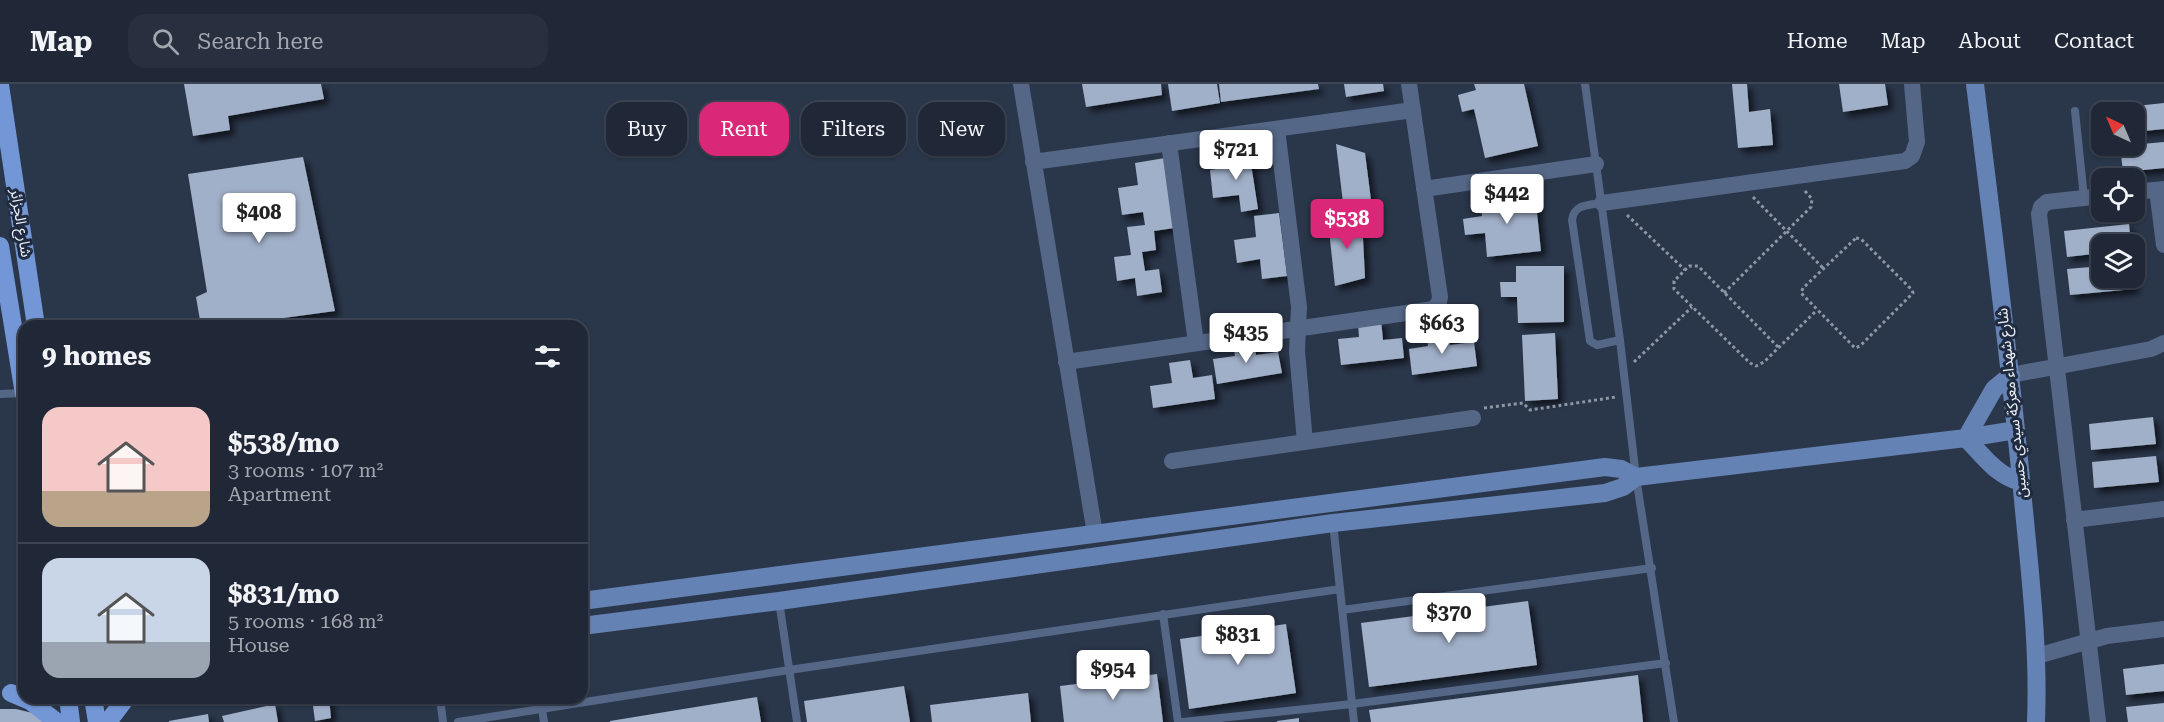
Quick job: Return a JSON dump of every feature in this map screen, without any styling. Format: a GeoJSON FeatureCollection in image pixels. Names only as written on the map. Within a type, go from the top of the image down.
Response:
{"type":"FeatureCollection","features":[{"type":"Feature","properties":{"kind":"main road","name":"شارع شهداء معركة سيدي حسين"},"geometry":{"type":"LineString","coordinates":[[1975,84],[2021,482],[2037,656],[2036,722]]}},
{"type":"Feature","properties":{"kind":"main road","name":"شارع الجزائر"},"geometry":{"type":"LineString","coordinates":[[0,85],[35,320]]}},
{"type":"Feature","properties":{"kind":"main road","name":"شارع الجزائر"},"geometry":{"type":"LineString","coordinates":[[0,246],[18,356]]}},
{"type":"Feature","properties":{"kind":"main road"},"geometry":{"type":"LineString","coordinates":[[1966,438],[1994,389],[2010,375]]}},
{"type":"Feature","properties":{"kind":"main road"},"geometry":{"type":"LineString","coordinates":[[588,625],[779,602],[1333,524],[1605,493],[1623,487],[1636,477],[1966,438],[2016,430]]}},
{"type":"Feature","properties":{"kind":"main road"},"geometry":{"type":"LineString","coordinates":[[1966,438],[1995,470],[2012,480],[2021,482]]}},
{"type":"Feature","properties":{"kind":"main road"},"geometry":{"type":"LineString","coordinates":[[588,600],[1605,467],[1621,469],[1636,477]]}},
{"type":"Feature","properties":{"kind":"main road"},"geometry":{"type":"LineString","coordinates":[[34,704],[57,722]]}},
{"type":"Feature","properties":{"kind":"main road"},"geometry":{"type":"LineString","coordinates":[[69,704],[71,722]]}},
{"type":"Feature","properties":{"kind":"main road"},"geometry":{"type":"LineString","coordinates":[[94,704],[97,722]]}},
{"type":"Feature","properties":{"kind":"main road"},"geometry":{"type":"LineString","coordinates":[[108,722],[122,704]]}},
{"type":"Feature","properties":{"kind":"street"},"geometry":{"type":"LineString","coordinates":[[1021,84],[1095,534]]}},
{"type":"Feature","properties":{"kind":"street"},"geometry":{"type":"LineString","coordinates":[[1066,362],[1430,311],[1437,306],[1440,297],[1409,84]]}},
{"type":"Feature","properties":{"kind":"street"},"geometry":{"type":"LineString","coordinates":[[1607,202],[1898,162],[1912,156],[1917,142],[1912,84]]}},
{"type":"Feature","properties":{"kind":"street"},"geometry":{"type":"LineString","coordinates":[[1034,162],[1413,110]]}},
{"type":"Feature","properties":{"kind":"street"},"geometry":{"type":"LineString","coordinates":[[1277,129],[1299,307],[1297,351],[1305,442]]}},
{"type":"Feature","properties":{"kind":"street"},"geometry":{"type":"LineString","coordinates":[[1169,143],[1196,343]]}},
{"type":"Feature","properties":{"kind":"street"},"geometry":{"type":"LineString","coordinates":[[1424,189],[1596,164]]}},
{"type":"Feature","properties":{"kind":"street"},"geometry":{"type":"LineString","coordinates":[[2145,191],[2160,190],[2164,245]]}},
{"type":"Feature","properties":{"kind":"street"},"geometry":{"type":"LineString","coordinates":[[2091,197],[2050,201],[2043,204],[2039,210],[2097,722]]}},
{"type":"Feature","properties":{"kind":"street"},"geometry":{"type":"LineString","coordinates":[[2010,375],[2151,349],[2164,343]]}},
{"type":"Feature","properties":{"kind":"street"},"geometry":{"type":"LineString","coordinates":[[1172,461],[1473,418]]}},
{"type":"Feature","properties":{"kind":"street"},"geometry":{"type":"LineString","coordinates":[[2074,520],[2164,509]]}},
{"type":"Feature","properties":{"kind":"street"},"geometry":{"type":"LineString","coordinates":[[2037,656],[2087,640],[2164,629]]}},
{"type":"Feature","properties":{"kind":"lane"},"geometry":{"type":"LineString","coordinates":[[1585,84],[1596,164],[1607,202],[1636,477],[1652,568],[1674,722]]}},
{"type":"Feature","properties":{"kind":"lane"},"geometry":{"type":"LineString","coordinates":[[2075,111],[2084,198]]}},
{"type":"Feature","properties":{"kind":"lane"},"geometry":{"type":"LineString","coordinates":[[1607,202],[1576,209],[1572,220],[1590,341],[1597,345],[1620,340]]}},
{"type":"Feature","properties":{"kind":"lane"},"geometry":{"type":"LineString","coordinates":[[0,394],[18,393]]}},
{"type":"Feature","properties":{"kind":"lane"},"geometry":{"type":"LineString","coordinates":[[1333,524],[1354,722]]}},
{"type":"Feature","properties":{"kind":"lane"},"geometry":{"type":"LineString","coordinates":[[1342,610],[1652,568]]}},
{"type":"Feature","properties":{"kind":"lane"},"geometry":{"type":"LineString","coordinates":[[588,702],[1340,589]]}},
{"type":"Feature","properties":{"kind":"lane"},"geometry":{"type":"LineString","coordinates":[[779,602],[797,722]]}},
{"type":"Feature","properties":{"kind":"lane"},"geometry":{"type":"LineString","coordinates":[[1163,614],[1178,722]]}},
{"type":"Feature","properties":{"kind":"lane"},"geometry":{"type":"LineString","coordinates":[[1184,722],[1352,704],[1666,663]]}},
{"type":"Feature","properties":{"kind":"lane"},"geometry":{"type":"LineString","coordinates":[[441,704],[443,722]]}},
{"type":"Feature","properties":{"kind":"lane"},"geometry":{"type":"LineString","coordinates":[[458,722],[574,704]]}},
{"type":"Feature","properties":{"kind":"lane"},"geometry":{"type":"LineString","coordinates":[[542,709],[544,722]]}},
{"type":"Feature","properties":{"kind":"path"},"geometry":{"type":"LineString","coordinates":[[1724,293],[1813,204],[1812,199],[1792,177]]}},
{"type":"Feature","properties":{"kind":"path"},"geometry":{"type":"LineString","coordinates":[[1739,184],[1823,268]]}},
{"type":"Feature","properties":{"kind":"path"},"geometry":{"type":"LineString","coordinates":[[1607,202],[1685,270]]}},
{"type":"Feature","properties":{"kind":"path"},"geometry":{"type":"LineString","coordinates":[[1859,238],[1913,293],[1858,348],[1852,346],[1802,295],[1802,291],[1823,268],[1852,239],[1859,238]]}},
{"type":"Feature","properties":{"kind":"path"},"geometry":{"type":"LineString","coordinates":[[1778,347],[1698,266],[1692,264],[1674,281],[1673,286],[1753,365],[1760,364],[1778,347],[1817,310]]}},
{"type":"Feature","properties":{"kind":"path"},"geometry":{"type":"LineString","coordinates":[[1624,371],[1692,306]]}},
{"type":"Feature","properties":{"kind":"path"},"geometry":{"type":"LineString","coordinates":[[1473,418],[1485,407],[1523,403],[1530,410],[1627,395]]}},
{"type":"Feature","properties":{"kind":"building"},"geometry":{"type":"Polygon","coordinates":[[[184,84],[321,84],[324,99],[228,116],[230,130],[193,136],[184,84]]]}},
{"type":"Feature","properties":{"kind":"building"},"geometry":{"type":"Polygon","coordinates":[[[1082,84],[1161,84],[1162,95],[1086,107],[1082,84]]]}},
{"type":"Feature","properties":{"kind":"building"},"geometry":{"type":"Polygon","coordinates":[[[1168,84],[1217,84],[1220,103],[1172,111],[1168,84]]]}},
{"type":"Feature","properties":{"kind":"building"},"geometry":{"type":"Polygon","coordinates":[[[1219,84],[1318,84],[1319,89],[1221,102],[1219,84]]]}},
{"type":"Feature","properties":{"kind":"building"},"geometry":{"type":"Polygon","coordinates":[[[1344,84],[1383,84],[1384,91],[1346,97],[1344,84]]]}},
{"type":"Feature","properties":{"kind":"building"},"geometry":{"type":"Polygon","coordinates":[[[1474,84],[1524,84],[1538,146],[1485,158],[1474,109],[1462,112],[1458,95],[1476,90],[1474,84]]]}},
{"type":"Feature","properties":{"kind":"building"},"geometry":{"type":"Polygon","coordinates":[[[1732,84],[1747,84],[1749,112],[1770,109],[1773,145],[1738,148],[1732,84]]]}},
{"type":"Feature","properties":{"kind":"building"},"geometry":{"type":"Polygon","coordinates":[[[1839,84],[1885,84],[1888,105],[1843,112],[1839,84]]]}},
{"type":"Feature","properties":{"kind":"building"},"geometry":{"type":"Polygon","coordinates":[[[2164,103],[2164,129],[2145,131],[2145,105],[2164,103]]]}},
{"type":"Feature","properties":{"kind":"building"},"geometry":{"type":"Polygon","coordinates":[[[2164,142],[2164,168],[2145,170],[2145,168],[2123,168],[2121,156],[2145,156],[2145,144],[2164,142]]]}},
{"type":"Feature","properties":{"kind":"building"},"geometry":{"type":"Polygon","coordinates":[[[1336,144],[1365,153],[1372,208],[1344,211],[1336,144]]]}},
{"type":"Feature","properties":{"kind":"building"},"geometry":{"type":"Polygon","coordinates":[[[1249,151],[1258,209],[1241,212],[1239,195],[1213,198],[1210,170],[1229,167],[1227,154],[1249,151]]]}},
{"type":"Feature","properties":{"kind":"building"},"geometry":{"type":"Polygon","coordinates":[[[303,157],[335,311],[268,320],[200,320],[196,297],[207,292],[188,174],[303,157]]]}},
{"type":"Feature","properties":{"kind":"building"},"geometry":{"type":"Polygon","coordinates":[[[1165,158],[1174,228],[1154,231],[1156,250],[1142,252],[1145,271],[1159,269],[1162,292],[1137,296],[1135,278],[1117,281],[1114,257],[1131,255],[1127,227],[1145,225],[1143,212],[1122,215],[1118,188],[1138,185],[1135,163],[1165,158]]]}},
{"type":"Feature","properties":{"kind":"building"},"geometry":{"type":"Polygon","coordinates":[[[1535,194],[1541,251],[1487,257],[1485,233],[1465,235],[1463,219],[1482,216],[1480,200],[1535,194]]]}},
{"type":"Feature","properties":{"kind":"building"},"geometry":{"type":"Polygon","coordinates":[[[1279,213],[1287,276],[1262,279],[1260,259],[1237,263],[1234,240],[1256,237],[1254,216],[1279,213]]]}},
{"type":"Feature","properties":{"kind":"building"},"geometry":{"type":"Polygon","coordinates":[[[1362,218],[1365,278],[1335,286],[1328,221],[1362,218]]]}},
{"type":"Feature","properties":{"kind":"building"},"geometry":{"type":"Polygon","coordinates":[[[2129,224],[2130,234],[2091,234],[2091,254],[2067,257],[2064,231],[2129,224]]]}},
{"type":"Feature","properties":{"kind":"building"},"geometry":{"type":"Polygon","coordinates":[[[1516,266],[1564,266],[1564,322],[1518,323],[1517,297],[1501,297],[1500,282],[1516,282],[1516,266]]]}},
{"type":"Feature","properties":{"kind":"building"},"geometry":{"type":"Polygon","coordinates":[[[2091,267],[2091,288],[2134,289],[2070,295],[2067,269],[2091,267]]]}},
{"type":"Feature","properties":{"kind":"building"},"geometry":{"type":"Polygon","coordinates":[[[1381,320],[1383,340],[1402,338],[1404,358],[1341,365],[1338,339],[1359,337],[1358,323],[1381,320]]]}},
{"type":"Feature","properties":{"kind":"building"},"geometry":{"type":"Polygon","coordinates":[[[1448,329],[1450,345],[1474,342],[1477,366],[1412,375],[1409,349],[1428,346],[1426,332],[1448,329]]]}},
{"type":"Feature","properties":{"kind":"building"},"geometry":{"type":"Polygon","coordinates":[[[1555,333],[1558,399],[1525,401],[1522,335],[1555,333]]]}},
{"type":"Feature","properties":{"kind":"building"},"geometry":{"type":"Polygon","coordinates":[[[1254,339],[1256,355],[1278,352],[1282,373],[1217,384],[1213,359],[1235,356],[1233,342],[1254,339]]]}},
{"type":"Feature","properties":{"kind":"building"},"geometry":{"type":"Polygon","coordinates":[[[1190,360],[1193,378],[1212,375],[1215,399],[1153,408],[1150,386],[1172,383],[1169,363],[1190,360]]]}},
{"type":"Feature","properties":{"kind":"building"},"geometry":{"type":"Polygon","coordinates":[[[2153,417],[2156,444],[2091,450],[2089,424],[2153,417]]]}},
{"type":"Feature","properties":{"kind":"building"},"geometry":{"type":"Polygon","coordinates":[[[2156,456],[2159,482],[2094,488],[2092,462],[2156,456]]]}},
{"type":"Feature","properties":{"kind":"building"},"geometry":{"type":"Polygon","coordinates":[[[1528,601],[1537,665],[1369,687],[1361,623],[1528,601]]]}},
{"type":"Feature","properties":{"kind":"building"},"geometry":{"type":"Polygon","coordinates":[[[1286,624],[1296,693],[1189,709],[1180,639],[1286,624]]]}},
{"type":"Feature","properties":{"kind":"building"},"geometry":{"type":"Polygon","coordinates":[[[2164,664],[2164,691],[2126,695],[2123,669],[2164,664]]]}},
{"type":"Feature","properties":{"kind":"building"},"geometry":{"type":"Polygon","coordinates":[[[1157,674],[1163,722],[1064,722],[1060,686],[1157,674]]]}},
{"type":"Feature","properties":{"kind":"building"},"geometry":{"type":"Polygon","coordinates":[[[1638,675],[1643,722],[1371,722],[1369,710],[1638,675]]]}},
{"type":"Feature","properties":{"kind":"building"},"geometry":{"type":"Polygon","coordinates":[[[904,686],[910,722],[807,722],[804,701],[904,686]]]}},
{"type":"Feature","properties":{"kind":"building"},"geometry":{"type":"Polygon","coordinates":[[[1028,693],[1031,722],[932,722],[930,705],[1028,693]]]}},
{"type":"Feature","properties":{"kind":"building"},"geometry":{"type":"Polygon","coordinates":[[[757,697],[761,722],[610,722],[610,721],[757,697]]]}},
{"type":"Feature","properties":{"kind":"building"},"geometry":{"type":"Polygon","coordinates":[[[2164,703],[2164,722],[2128,722],[2126,707],[2164,703]]]}},
{"type":"Feature","properties":{"kind":"building"},"geometry":{"type":"Polygon","coordinates":[[[275,704],[278,722],[224,722],[222,716],[275,704]]]}},
{"type":"Feature","properties":{"kind":"building"},"geometry":{"type":"Polygon","coordinates":[[[313,704],[330,704],[331,718],[315,721],[313,704]]]}},
{"type":"Feature","properties":{"kind":"building"},"geometry":{"type":"Polygon","coordinates":[[[0,709],[16,709],[37,714],[47,722],[0,722],[0,709]]]}},
{"type":"Feature","properties":{"kind":"building"},"geometry":{"type":"Polygon","coordinates":[[[208,714],[209,722],[169,722],[169,721],[208,714]]]}},
{"type":"Feature","properties":{"kind":"building"},"geometry":{"type":"Polygon","coordinates":[[[1299,718],[1299,722],[1277,722],[1277,721],[1299,718]]]}}]}
